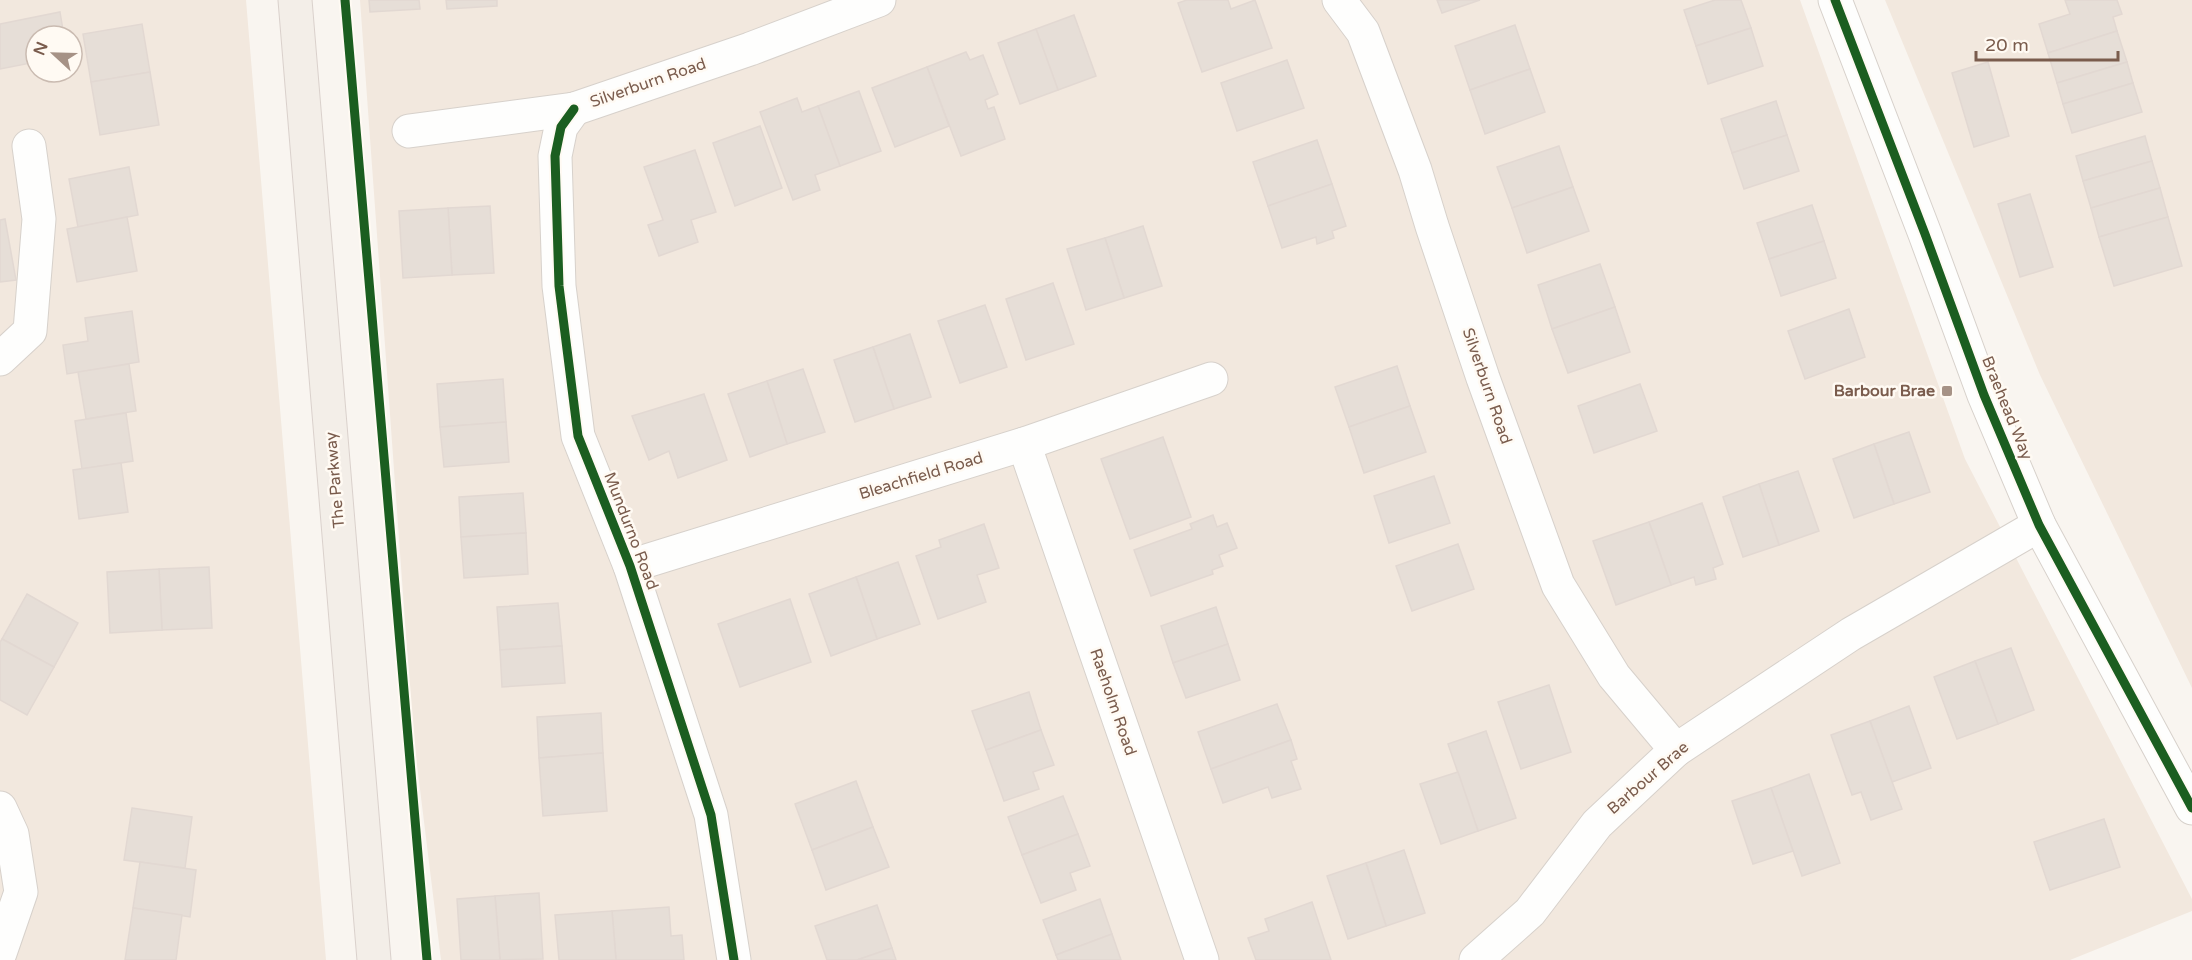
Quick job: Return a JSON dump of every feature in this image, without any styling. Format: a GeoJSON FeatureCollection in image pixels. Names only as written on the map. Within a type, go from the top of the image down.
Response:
{"type":"FeatureCollection","features":[{"type":"Feature","properties":{"kind":"main road","name":"The Parkway"},"geometry":{"type":"LineString","coordinates":[[295,0],[374,960]]}},
{"type":"Feature","properties":{"kind":"street","name":"Silverburn Road"},"geometry":{"type":"LineString","coordinates":[[409,131],[574,109],[750,49],[879,0]]}},
{"type":"Feature","properties":{"kind":"street","name":"Silverburn Road"},"geometry":{"type":"LineString","coordinates":[[1339,0],[1364,32],[1415,170],[1480,367],[1558,585],[1614,676],[1676,750]]}},
{"type":"Feature","properties":{"kind":"street","name":"Braehead Way"},"geometry":{"type":"LineString","coordinates":[[1835,0],[1984,395],[2039,525],[2192,808]]}},
{"type":"Feature","properties":{"kind":"street","name":"Mundurno Road"},"geometry":{"type":"LineString","coordinates":[[574,109],[561,127],[555,156],[561,298],[578,436],[630,566],[711,815],[734,960]]}},
{"type":"Feature","properties":{"kind":"street"},"geometry":{"type":"LineString","coordinates":[[0,359],[30,331],[39,219],[29,146]]}},
{"type":"Feature","properties":{"kind":"street","name":"Bleachfield Road"},"geometry":{"type":"LineString","coordinates":[[630,566],[1024,444],[1211,379]]}},
{"type":"Feature","properties":{"kind":"street","name":"Raeholm Road"},"geometry":{"type":"LineString","coordinates":[[1024,444],[1202,960]]}},
{"type":"Feature","properties":{"kind":"street","name":"Barbour Brae"},"geometry":{"type":"LineString","coordinates":[[1476,960],[1530,912],[1597,824],[1676,750],[1851,634],[2039,525]]}},
{"type":"Feature","properties":{"kind":"street"},"geometry":{"type":"LineString","coordinates":[[0,808],[12,834],[21,892],[0,953]]}},
{"type":"Feature","properties":{"kind":"shaded area"},"geometry":{"type":"Polygon","coordinates":[[[0,0],[246,0],[326,960],[0,960],[0,0]]]}},
{"type":"Feature","properties":{"kind":"shaded area"},"geometry":{"type":"Polygon","coordinates":[[[360,0],[1800,0],[1965,459],[2192,899],[2192,911],[2070,960],[441,960],[413,732],[360,0]]]}},
{"type":"Feature","properties":{"kind":"shaded area"},"geometry":{"type":"Polygon","coordinates":[[[1885,0],[2192,0],[2192,688],[2040,375],[1885,0]]]}},
{"type":"Feature","properties":{"kind":"building"},"geometry":{"type":"Polygon","coordinates":[[[369,0],[419,0],[420,9],[370,12],[369,0]]]}},
{"type":"Feature","properties":{"kind":"building"},"geometry":{"type":"Polygon","coordinates":[[[446,0],[497,0],[497,6],[447,9],[446,0]]]}},
{"type":"Feature","properties":{"kind":"building"},"geometry":{"type":"Polygon","coordinates":[[[1187,0],[1228,0],[1231,9],[1255,0],[1272,48],[1202,72],[1178,3],[1187,0]]]}},
{"type":"Feature","properties":{"kind":"building"},"geometry":{"type":"Polygon","coordinates":[[[1437,0],[1480,0],[1442,13],[1437,0]]]}},
{"type":"Feature","properties":{"kind":"building"},"geometry":{"type":"Polygon","coordinates":[[[1715,0],[1741,0],[1751,28],[1696,46],[1684,10],[1715,0]]]}},
{"type":"Feature","properties":{"kind":"building"},"geometry":{"type":"Polygon","coordinates":[[[2065,0],[2117,0],[2122,14],[2113,17],[2117,31],[2048,53],[2039,24],[2070,14],[2065,0]]]}},
{"type":"Feature","properties":{"kind":"building"},"geometry":{"type":"Polygon","coordinates":[[[60,12],[62,24],[24,24],[24,64],[0,69],[0,24],[60,12]]]}},
{"type":"Feature","properties":{"kind":"building"},"geometry":{"type":"Polygon","coordinates":[[[1074,15],[1096,76],[1058,90],[1036,29],[1074,15]]]}},
{"type":"Feature","properties":{"kind":"building"},"geometry":{"type":"Polygon","coordinates":[[[142,24],[150,72],[91,82],[84,34],[142,24]]]}},
{"type":"Feature","properties":{"kind":"building"},"geometry":{"type":"Polygon","coordinates":[[[1515,25],[1530,69],[1470,90],[1455,46],[1515,25]]]}},
{"type":"Feature","properties":{"kind":"building"},"geometry":{"type":"Polygon","coordinates":[[[1751,28],[1763,66],[1708,84],[1696,46],[1751,28]]]}},
{"type":"Feature","properties":{"kind":"building"},"geometry":{"type":"Polygon","coordinates":[[[1036,29],[1058,90],[1020,104],[998,43],[1036,29]]]}},
{"type":"Feature","properties":{"kind":"building"},"geometry":{"type":"Polygon","coordinates":[[[2117,31],[2127,62],[2057,83],[2048,53],[2117,31]]]}},
{"type":"Feature","properties":{"kind":"building"},"geometry":{"type":"Polygon","coordinates":[[[966,52],[970,60],[983,55],[998,94],[985,100],[988,109],[994,107],[1005,139],[961,156],[927,67],[966,52]]]}},
{"type":"Feature","properties":{"kind":"building"},"geometry":{"type":"Polygon","coordinates":[[[1287,60],[1304,108],[1237,131],[1221,83],[1287,60]]]}},
{"type":"Feature","properties":{"kind":"building"},"geometry":{"type":"Polygon","coordinates":[[[1988,62],[2009,136],[1974,147],[1952,73],[1988,62]]]}},
{"type":"Feature","properties":{"kind":"building"},"geometry":{"type":"Polygon","coordinates":[[[2127,62],[2133,83],[2063,104],[2057,83],[2127,62]]]}},
{"type":"Feature","properties":{"kind":"building"},"geometry":{"type":"Polygon","coordinates":[[[927,67],[949,126],[895,147],[872,88],[927,67]]]}},
{"type":"Feature","properties":{"kind":"building"},"geometry":{"type":"Polygon","coordinates":[[[1530,69],[1545,112],[1485,134],[1470,90],[1530,69]]]}},
{"type":"Feature","properties":{"kind":"building"},"geometry":{"type":"Polygon","coordinates":[[[150,72],[159,125],[100,135],[91,82],[150,72]]]}},
{"type":"Feature","properties":{"kind":"building"},"geometry":{"type":"Polygon","coordinates":[[[2133,83],[2142,112],[2072,133],[2063,104],[2133,83]]]}},
{"type":"Feature","properties":{"kind":"building"},"geometry":{"type":"Polygon","coordinates":[[[859,91],[881,151],[840,166],[818,106],[859,91]]]}},
{"type":"Feature","properties":{"kind":"building"},"geometry":{"type":"Polygon","coordinates":[[[797,98],[802,112],[818,106],[840,166],[815,175],[820,190],[793,200],[760,112],[797,98]]]}},
{"type":"Feature","properties":{"kind":"building"},"geometry":{"type":"Polygon","coordinates":[[[1776,101],[1787,135],[1732,153],[1721,119],[1776,101]]]}},
{"type":"Feature","properties":{"kind":"building"},"geometry":{"type":"Polygon","coordinates":[[[760,126],[782,188],[735,206],[713,143],[760,126]]]}},
{"type":"Feature","properties":{"kind":"building"},"geometry":{"type":"Polygon","coordinates":[[[1787,135],[1799,171],[1744,189],[1732,153],[1787,135]]]}},
{"type":"Feature","properties":{"kind":"building"},"geometry":{"type":"Polygon","coordinates":[[[2145,136],[2152,161],[2083,181],[2076,156],[2145,136]]]}},
{"type":"Feature","properties":{"kind":"building"},"geometry":{"type":"Polygon","coordinates":[[[1317,140],[1332,184],[1268,206],[1253,162],[1317,140]]]}},
{"type":"Feature","properties":{"kind":"building"},"geometry":{"type":"Polygon","coordinates":[[[1559,146],[1573,187],[1512,208],[1497,167],[1559,146]]]}},
{"type":"Feature","properties":{"kind":"building"},"geometry":{"type":"Polygon","coordinates":[[[695,150],[716,212],[691,220],[698,242],[659,256],[648,225],[663,220],[644,167],[695,150]]]}},
{"type":"Feature","properties":{"kind":"building"},"geometry":{"type":"Polygon","coordinates":[[[2152,161],[2160,188],[2091,208],[2083,181],[2152,161]]]}},
{"type":"Feature","properties":{"kind":"building"},"geometry":{"type":"Polygon","coordinates":[[[129,167],[138,215],[78,227],[69,179],[129,167]]]}},
{"type":"Feature","properties":{"kind":"building"},"geometry":{"type":"Polygon","coordinates":[[[1332,184],[1346,226],[1332,231],[1334,238],[1317,244],[1316,237],[1282,248],[1268,206],[1332,184]]]}},
{"type":"Feature","properties":{"kind":"building"},"geometry":{"type":"Polygon","coordinates":[[[1573,187],[1589,231],[1527,253],[1512,208],[1573,187]]]}},
{"type":"Feature","properties":{"kind":"building"},"geometry":{"type":"Polygon","coordinates":[[[2160,188],[2168,217],[2099,237],[2091,208],[2160,188]]]}},
{"type":"Feature","properties":{"kind":"building"},"geometry":{"type":"Polygon","coordinates":[[[2030,194],[2053,267],[2020,277],[1998,204],[2030,194]]]}},
{"type":"Feature","properties":{"kind":"building"},"geometry":{"type":"Polygon","coordinates":[[[1812,205],[1824,241],[1769,259],[1757,223],[1812,205]]]}},
{"type":"Feature","properties":{"kind":"building"},"geometry":{"type":"Polygon","coordinates":[[[490,206],[494,273],[452,275],[448,208],[490,206]]]}},
{"type":"Feature","properties":{"kind":"building"},"geometry":{"type":"Polygon","coordinates":[[[448,208],[452,275],[403,278],[399,211],[448,208]]]}},
{"type":"Feature","properties":{"kind":"building"},"geometry":{"type":"Polygon","coordinates":[[[127,217],[137,271],[77,282],[67,229],[127,217]]]}},
{"type":"Feature","properties":{"kind":"building"},"geometry":{"type":"Polygon","coordinates":[[[2168,217],[2182,266],[2114,286],[2099,237],[2168,217]]]}},
{"type":"Feature","properties":{"kind":"building"},"geometry":{"type":"Polygon","coordinates":[[[5,219],[16,280],[0,282],[0,220],[5,219]]]}},
{"type":"Feature","properties":{"kind":"building"},"geometry":{"type":"Polygon","coordinates":[[[1143,226],[1162,286],[1124,298],[1105,238],[1143,226]]]}},
{"type":"Feature","properties":{"kind":"building"},"geometry":{"type":"Polygon","coordinates":[[[1105,238],[1124,298],[1086,310],[1067,249],[1105,238]]]}},
{"type":"Feature","properties":{"kind":"building"},"geometry":{"type":"Polygon","coordinates":[[[1824,241],[1836,278],[1781,296],[1769,259],[1824,241]]]}},
{"type":"Feature","properties":{"kind":"building"},"geometry":{"type":"Polygon","coordinates":[[[1600,264],[1615,307],[1552,329],[1538,285],[1600,264]]]}},
{"type":"Feature","properties":{"kind":"building"},"geometry":{"type":"Polygon","coordinates":[[[1053,283],[1074,344],[1026,360],[1006,299],[1053,283]]]}},
{"type":"Feature","properties":{"kind":"building"},"geometry":{"type":"Polygon","coordinates":[[[985,305],[1007,367],[960,383],[938,321],[985,305]]]}},
{"type":"Feature","properties":{"kind":"building"},"geometry":{"type":"Polygon","coordinates":[[[1615,307],[1630,352],[1568,373],[1552,329],[1615,307]]]}},
{"type":"Feature","properties":{"kind":"building"},"geometry":{"type":"Polygon","coordinates":[[[1849,309],[1865,357],[1805,379],[1788,331],[1849,309]]]}},
{"type":"Feature","properties":{"kind":"building"},"geometry":{"type":"Polygon","coordinates":[[[132,311],[139,362],[67,374],[63,345],[88,341],[85,318],[132,311]]]}},
{"type":"Feature","properties":{"kind":"building"},"geometry":{"type":"Polygon","coordinates":[[[910,334],[931,397],[894,409],[873,347],[910,334]]]}},
{"type":"Feature","properties":{"kind":"building"},"geometry":{"type":"Polygon","coordinates":[[[873,347],[894,409],[855,422],[834,360],[873,347]]]}},
{"type":"Feature","properties":{"kind":"building"},"geometry":{"type":"Polygon","coordinates":[[[129,364],[136,411],[86,419],[78,372],[129,364]]]}},
{"type":"Feature","properties":{"kind":"building"},"geometry":{"type":"Polygon","coordinates":[[[1397,366],[1410,406],[1349,427],[1335,387],[1397,366]]]}},
{"type":"Feature","properties":{"kind":"building"},"geometry":{"type":"Polygon","coordinates":[[[803,369],[825,432],[787,444],[767,381],[803,369]]]}},
{"type":"Feature","properties":{"kind":"building"},"geometry":{"type":"Polygon","coordinates":[[[503,379],[506,422],[440,427],[437,384],[503,379]]]}},
{"type":"Feature","properties":{"kind":"building"},"geometry":{"type":"Polygon","coordinates":[[[767,381],[787,444],[750,457],[728,394],[767,381]]]}},
{"type":"Feature","properties":{"kind":"building"},"geometry":{"type":"Polygon","coordinates":[[[1640,384],[1657,431],[1594,453],[1578,406],[1640,384]]]}},
{"type":"Feature","properties":{"kind":"building"},"geometry":{"type":"Polygon","coordinates":[[[704,394],[727,460],[678,478],[669,451],[649,460],[632,416],[704,394]]]}},
{"type":"Feature","properties":{"kind":"building"},"geometry":{"type":"Polygon","coordinates":[[[1410,406],[1426,452],[1364,473],[1349,427],[1410,406]]]}},
{"type":"Feature","properties":{"kind":"building"},"geometry":{"type":"Polygon","coordinates":[[[126,413],[133,461],[82,469],[75,421],[126,413]]]}},
{"type":"Feature","properties":{"kind":"building"},"geometry":{"type":"Polygon","coordinates":[[[506,422],[509,462],[444,467],[440,427],[506,422]]]}},
{"type":"Feature","properties":{"kind":"building"},"geometry":{"type":"Polygon","coordinates":[[[1909,432],[1930,492],[1894,504],[1874,444],[1909,432]]]}},
{"type":"Feature","properties":{"kind":"building"},"geometry":{"type":"Polygon","coordinates":[[[1163,437],[1191,517],[1130,539],[1101,459],[1163,437]]]}},
{"type":"Feature","properties":{"kind":"building"},"geometry":{"type":"Polygon","coordinates":[[[1874,444],[1894,504],[1854,518],[1833,459],[1874,444]]]}},
{"type":"Feature","properties":{"kind":"building"},"geometry":{"type":"Polygon","coordinates":[[[121,463],[128,512],[79,519],[73,470],[121,463]]]}},
{"type":"Feature","properties":{"kind":"building"},"geometry":{"type":"Polygon","coordinates":[[[1798,471],[1819,531],[1779,545],[1759,484],[1798,471]]]}},
{"type":"Feature","properties":{"kind":"building"},"geometry":{"type":"Polygon","coordinates":[[[1434,476],[1450,523],[1389,543],[1374,496],[1434,476]]]}},
{"type":"Feature","properties":{"kind":"building"},"geometry":{"type":"Polygon","coordinates":[[[1759,484],[1779,545],[1743,557],[1723,497],[1759,484]]]}},
{"type":"Feature","properties":{"kind":"building"},"geometry":{"type":"Polygon","coordinates":[[[523,493],[526,533],[461,537],[459,497],[523,493]]]}},
{"type":"Feature","properties":{"kind":"building"},"geometry":{"type":"Polygon","coordinates":[[[1702,503],[1723,564],[1713,568],[1716,579],[1696,585],[1694,577],[1671,585],[1649,522],[1702,503]]]}},
{"type":"Feature","properties":{"kind":"building"},"geometry":{"type":"Polygon","coordinates":[[[1213,515],[1217,527],[1227,523],[1237,548],[1219,555],[1223,566],[1212,570],[1213,574],[1151,596],[1134,550],[1192,529],[1190,524],[1213,515]]]}},
{"type":"Feature","properties":{"kind":"building"},"geometry":{"type":"Polygon","coordinates":[[[1649,522],[1671,585],[1616,605],[1593,541],[1649,522]]]}},
{"type":"Feature","properties":{"kind":"building"},"geometry":{"type":"Polygon","coordinates":[[[984,524],[999,568],[977,575],[986,602],[938,619],[916,556],[941,547],[939,540],[984,524]]]}},
{"type":"Feature","properties":{"kind":"building"},"geometry":{"type":"Polygon","coordinates":[[[526,533],[528,574],[464,578],[461,537],[526,533]]]}},
{"type":"Feature","properties":{"kind":"building"},"geometry":{"type":"Polygon","coordinates":[[[1458,544],[1474,589],[1412,611],[1396,566],[1458,544]]]}},
{"type":"Feature","properties":{"kind":"building"},"geometry":{"type":"Polygon","coordinates":[[[898,562],[920,624],[877,639],[856,577],[898,562]]]}},
{"type":"Feature","properties":{"kind":"building"},"geometry":{"type":"Polygon","coordinates":[[[209,567],[212,628],[162,630],[159,569],[209,567]]]}},
{"type":"Feature","properties":{"kind":"building"},"geometry":{"type":"Polygon","coordinates":[[[159,569],[162,630],[110,633],[107,572],[159,569]]]}},
{"type":"Feature","properties":{"kind":"building"},"geometry":{"type":"Polygon","coordinates":[[[856,577],[877,639],[831,656],[809,594],[856,577]]]}},
{"type":"Feature","properties":{"kind":"building"},"geometry":{"type":"Polygon","coordinates":[[[27,594],[78,623],[54,667],[2,639],[27,594]]]}},
{"type":"Feature","properties":{"kind":"building"},"geometry":{"type":"Polygon","coordinates":[[[790,599],[811,662],[740,687],[718,624],[790,599]]]}},
{"type":"Feature","properties":{"kind":"building"},"geometry":{"type":"Polygon","coordinates":[[[558,603],[562,646],[500,650],[497,607],[558,603]]]}},
{"type":"Feature","properties":{"kind":"building"},"geometry":{"type":"Polygon","coordinates":[[[1216,607],[1228,644],[1173,663],[1161,626],[1216,607]]]}},
{"type":"Feature","properties":{"kind":"building"},"geometry":{"type":"Polygon","coordinates":[[[2,639],[54,667],[27,715],[0,700],[0,642],[2,639]]]}},
{"type":"Feature","properties":{"kind":"building"},"geometry":{"type":"Polygon","coordinates":[[[1228,644],[1240,680],[1186,698],[1173,663],[1228,644]]]}},
{"type":"Feature","properties":{"kind":"building"},"geometry":{"type":"Polygon","coordinates":[[[562,646],[565,683],[502,687],[500,650],[562,646]]]}},
{"type":"Feature","properties":{"kind":"building"},"geometry":{"type":"Polygon","coordinates":[[[2011,648],[2034,710],[1998,724],[1975,661],[2011,648]]]}},
{"type":"Feature","properties":{"kind":"building"},"geometry":{"type":"Polygon","coordinates":[[[1975,661],[1998,724],[1957,739],[1934,677],[1975,661]]]}},
{"type":"Feature","properties":{"kind":"building"},"geometry":{"type":"Polygon","coordinates":[[[1549,685],[1571,752],[1521,769],[1498,702],[1549,685]]]}},
{"type":"Feature","properties":{"kind":"building"},"geometry":{"type":"Polygon","coordinates":[[[1029,692],[1041,730],[986,750],[972,711],[1029,692]]]}},
{"type":"Feature","properties":{"kind":"building"},"geometry":{"type":"Polygon","coordinates":[[[1277,704],[1291,740],[1211,769],[1198,732],[1277,704]]]}},
{"type":"Feature","properties":{"kind":"building"},"geometry":{"type":"Polygon","coordinates":[[[1909,706],[1931,768],[1892,782],[1870,721],[1909,706]]]}},
{"type":"Feature","properties":{"kind":"building"},"geometry":{"type":"Polygon","coordinates":[[[601,713],[603,753],[539,758],[537,717],[601,713]]]}},
{"type":"Feature","properties":{"kind":"building"},"geometry":{"type":"Polygon","coordinates":[[[1870,721],[1902,809],[1871,820],[1861,792],[1852,795],[1831,735],[1870,721]]]}},
{"type":"Feature","properties":{"kind":"building"},"geometry":{"type":"Polygon","coordinates":[[[1041,730],[1054,765],[1033,772],[1039,789],[1004,801],[986,750],[1041,730]]]}},
{"type":"Feature","properties":{"kind":"building"},"geometry":{"type":"Polygon","coordinates":[[[1486,731],[1516,818],[1478,831],[1448,744],[1486,731]]]}},
{"type":"Feature","properties":{"kind":"building"},"geometry":{"type":"Polygon","coordinates":[[[1291,740],[1297,759],[1291,761],[1301,789],[1272,798],[1268,787],[1223,803],[1211,769],[1291,740]]]}},
{"type":"Feature","properties":{"kind":"building"},"geometry":{"type":"Polygon","coordinates":[[[603,753],[607,811],[543,816],[539,758],[603,753]]]}},
{"type":"Feature","properties":{"kind":"building"},"geometry":{"type":"Polygon","coordinates":[[[1458,772],[1478,831],[1441,844],[1420,784],[1458,772]]]}},
{"type":"Feature","properties":{"kind":"building"},"geometry":{"type":"Polygon","coordinates":[[[1809,774],[1840,863],[1802,876],[1771,788],[1809,774]]]}},
{"type":"Feature","properties":{"kind":"building"},"geometry":{"type":"Polygon","coordinates":[[[856,781],[873,827],[812,850],[795,804],[856,781]]]}},
{"type":"Feature","properties":{"kind":"building"},"geometry":{"type":"Polygon","coordinates":[[[1771,788],[1793,851],[1753,864],[1732,801],[1771,788]]]}},
{"type":"Feature","properties":{"kind":"building"},"geometry":{"type":"Polygon","coordinates":[[[1063,796],[1078,834],[1022,855],[1008,817],[1063,796]]]}},
{"type":"Feature","properties":{"kind":"building"},"geometry":{"type":"Polygon","coordinates":[[[132,808],[192,817],[185,868],[124,860],[132,808]]]}},
{"type":"Feature","properties":{"kind":"building"},"geometry":{"type":"Polygon","coordinates":[[[2104,819],[2120,867],[2050,890],[2034,842],[2104,819]]]}},
{"type":"Feature","properties":{"kind":"building"},"geometry":{"type":"Polygon","coordinates":[[[873,827],[889,867],[826,890],[812,850],[873,827]]]}},
{"type":"Feature","properties":{"kind":"building"},"geometry":{"type":"Polygon","coordinates":[[[1078,834],[1090,866],[1070,873],[1076,890],[1041,903],[1022,855],[1078,834]]]}},
{"type":"Feature","properties":{"kind":"building"},"geometry":{"type":"Polygon","coordinates":[[[1404,850],[1425,913],[1386,926],[1366,863],[1404,850]]]}},
{"type":"Feature","properties":{"kind":"building"},"geometry":{"type":"Polygon","coordinates":[[[140,862],[196,870],[190,917],[133,908],[140,862]]]}},
{"type":"Feature","properties":{"kind":"building"},"geometry":{"type":"Polygon","coordinates":[[[1366,863],[1386,926],[1348,939],[1327,876],[1366,863]]]}},
{"type":"Feature","properties":{"kind":"building"},"geometry":{"type":"Polygon","coordinates":[[[539,893],[543,959],[500,960],[495,896],[539,893]]]}},
{"type":"Feature","properties":{"kind":"building"},"geometry":{"type":"Polygon","coordinates":[[[495,896],[500,960],[461,960],[457,899],[495,896]]]}},
{"type":"Feature","properties":{"kind":"building"},"geometry":{"type":"Polygon","coordinates":[[[1100,899],[1112,934],[1056,955],[1043,920],[1100,899]]]}},
{"type":"Feature","properties":{"kind":"building"},"geometry":{"type":"Polygon","coordinates":[[[1312,902],[1331,960],[1256,960],[1248,938],[1269,931],[1265,919],[1312,902]]]}},
{"type":"Feature","properties":{"kind":"building"},"geometry":{"type":"Polygon","coordinates":[[[877,905],[892,948],[857,960],[827,960],[815,926],[877,905]]]}},
{"type":"Feature","properties":{"kind":"building"},"geometry":{"type":"Polygon","coordinates":[[[669,907],[671,936],[682,935],[684,960],[616,960],[612,911],[669,907]]]}},
{"type":"Feature","properties":{"kind":"building"},"geometry":{"type":"Polygon","coordinates":[[[133,908],[182,915],[176,960],[125,960],[133,908]]]}},
{"type":"Feature","properties":{"kind":"building"},"geometry":{"type":"Polygon","coordinates":[[[612,911],[616,960],[559,960],[555,915],[612,911]]]}},
{"type":"Feature","properties":{"kind":"building"},"geometry":{"type":"Polygon","coordinates":[[[1112,934],[1121,960],[1058,960],[1056,955],[1112,934]]]}},
{"type":"Feature","properties":{"kind":"building"},"geometry":{"type":"Polygon","coordinates":[[[892,948],[896,960],[857,960],[892,948]]]}},
{"type":"Feature","properties":{"kind":"cycle path"},"geometry":{"type":"LineString","coordinates":[[345,0],[427,960]]}},
{"type":"Feature","properties":{"kind":"cycle path"},"geometry":{"type":"LineString","coordinates":[[1835,0],[1984,395],[2039,525],[2192,808]]}},
{"type":"Feature","properties":{"kind":"cycle path"},"geometry":{"type":"LineString","coordinates":[[574,109],[561,127],[555,156],[559,286],[578,436],[630,566],[711,815],[734,960]]}},
{"type":"Feature","properties":{"kind":"place","name":"Barbour Brae"},"geometry":{"type":"Point","coordinates":[1947,391]}}]}
